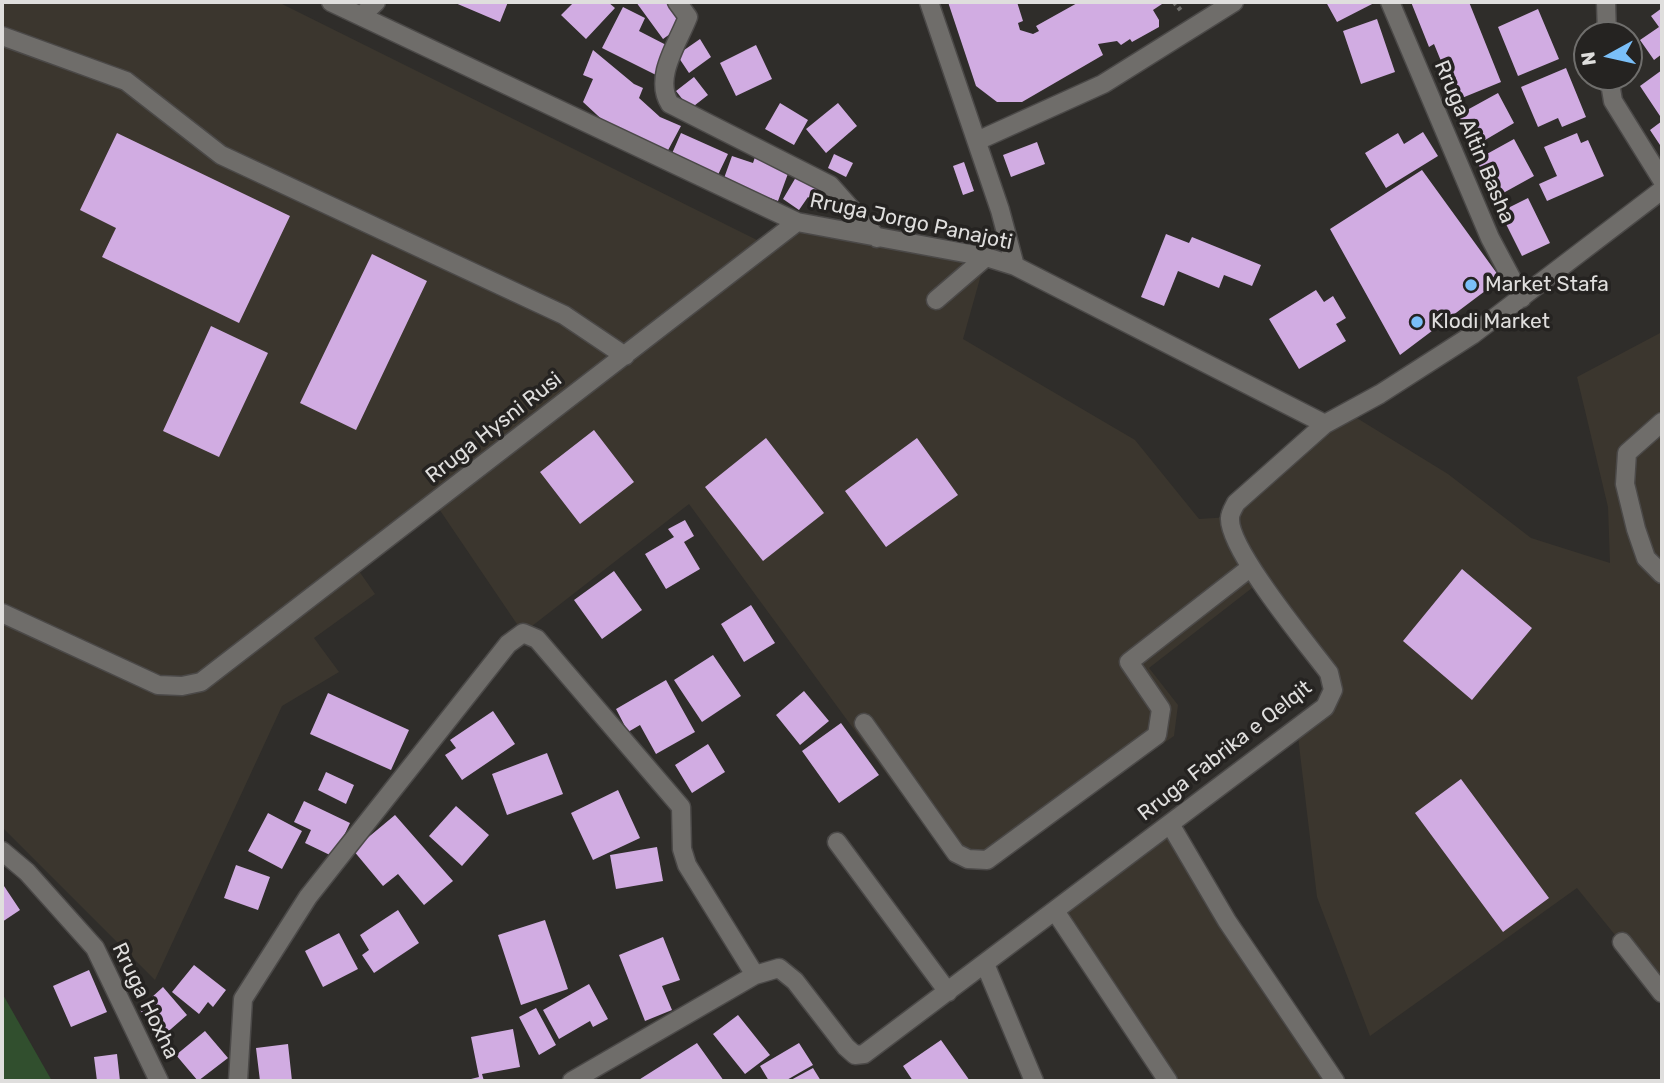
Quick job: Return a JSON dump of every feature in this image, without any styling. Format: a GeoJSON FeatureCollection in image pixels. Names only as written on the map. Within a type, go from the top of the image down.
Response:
{"type":"FeatureCollection","features":[{"type":"Feature","properties":{"kind":"street","name":"Rruga Jorgo Panajoti"},"geometry":{"type":"LineString","coordinates":[[331,2],[797,222],[986,257],[1015,266],[1325,424]]}},
{"type":"Feature","properties":{"kind":"street"},"geometry":{"type":"LineString","coordinates":[[362,16],[376,2]]}},
{"type":"Feature","properties":{"kind":"street"},"geometry":{"type":"LineString","coordinates":[[677,2],[688,17],[663,80],[664,95],[670,104],[830,186],[877,238]]}},
{"type":"Feature","properties":{"kind":"street"},"geometry":{"type":"LineString","coordinates":[[929,2],[977,141],[1015,266]]}},
{"type":"Feature","properties":{"kind":"street"},"geometry":{"type":"LineString","coordinates":[[977,141],[1103,84],[1234,2]]}},
{"type":"Feature","properties":{"kind":"street","name":"Rruga Altin Basha"},"geometry":{"type":"LineString","coordinates":[[1390,2],[1490,238],[1522,298]]}},
{"type":"Feature","properties":{"kind":"street"},"geometry":{"type":"LineString","coordinates":[[1606,2],[1607,21]]}},
{"type":"Feature","properties":{"kind":"street"},"geometry":{"type":"LineString","coordinates":[[2,36],[126,81],[221,155],[564,314],[625,356]]}},
{"type":"Feature","properties":{"kind":"street"},"geometry":{"type":"LineString","coordinates":[[1611,91],[1613,101],[1662,180]]}},
{"type":"Feature","properties":{"kind":"street","name":"Rruga Fabrika e Qelqit"},"geometry":{"type":"LineString","coordinates":[[572,1081],[755,975],[779,968],[787,973],[846,1047],[855,1055],[871,1051],[1331,699],[1334,690],[1329,673],[1251,567],[1233,535],[1230,517],[1236,503],[1325,424],[1414,373],[1522,298],[1662,190]]}},
{"type":"Feature","properties":{"kind":"street","name":"Rruga Hysni Rusi"},"geometry":{"type":"LineString","coordinates":[[2,613],[158,685],[182,686],[201,682],[797,222]]}},
{"type":"Feature","properties":{"kind":"street"},"geometry":{"type":"LineString","coordinates":[[936,300],[986,257]]}},
{"type":"Feature","properties":{"kind":"street"},"geometry":{"type":"LineString","coordinates":[[1662,422],[1627,453],[1625,484],[1646,558],[1662,574]]}},
{"type":"Feature","properties":{"kind":"street"},"geometry":{"type":"LineString","coordinates":[[864,723],[956,853],[968,859],[987,860],[1157,735],[1161,709],[1129,663],[1251,567]]}},
{"type":"Feature","properties":{"kind":"street"},"geometry":{"type":"LineString","coordinates":[[238,1081],[243,999],[286,931],[308,897],[508,644],[523,633],[537,639],[681,807],[682,849],[687,865],[755,975]]}},
{"type":"Feature","properties":{"kind":"street"},"geometry":{"type":"LineString","coordinates":[[1170,824],[1227,921],[1335,1081]]}},
{"type":"Feature","properties":{"kind":"street"},"geometry":{"type":"LineString","coordinates":[[837,842],[948,992]]}},
{"type":"Feature","properties":{"kind":"street","name":"Rruga Hoxha"},"geometry":{"type":"LineString","coordinates":[[2,851],[27,872],[95,948],[159,1081]]}},
{"type":"Feature","properties":{"kind":"street"},"geometry":{"type":"LineString","coordinates":[[1055,911],[1168,1081]]}},
{"type":"Feature","properties":{"kind":"street"},"geometry":{"type":"LineString","coordinates":[[1622,942],[1662,993]]}},
{"type":"Feature","properties":{"kind":"street"},"geometry":{"type":"LineString","coordinates":[[985,964],[1034,1081]]}},
{"type":"Feature","properties":{"kind":"path"},"geometry":{"type":"LineString","coordinates":[[1174,2],[1180,10]]}},
{"type":"Feature","properties":{"kind":"shaded area"},"geometry":{"type":"Polygon","coordinates":[[[2,2],[278,2],[767,245],[797,222],[986,257],[963,339],[1135,440],[1199,519],[1230,517],[1347,412],[1448,474],[1531,538],[1610,563],[1608,507],[1577,377],[1662,332],[1662,993],[1577,888],[1370,1036],[1317,897],[1297,728],[1333,690],[1261,581],[1149,668],[1178,705],[1174,736],[982,869],[951,862],[689,504],[523,633],[435,503],[359,571],[375,594],[314,638],[339,672],[282,706],[155,980],[2,827],[2,2]]]}},
{"type":"Feature","properties":{"kind":"shaded area"},"geometry":{"type":"Polygon","coordinates":[[[1170,824],[1335,1081],[1170,1081],[1055,911],[1170,824]]]}},
{"type":"Feature","properties":{"kind":"green space"},"geometry":{"type":"Polygon","coordinates":[[[2,993],[52,1081],[2,1081],[2,993]]]}},
{"type":"Feature","properties":{"kind":"building"},"geometry":{"type":"Polygon","coordinates":[[[453,2],[508,2],[500,22],[453,2]]]}},
{"type":"Feature","properties":{"kind":"building"},"geometry":{"type":"Polygon","coordinates":[[[574,2],[608,2],[615,8],[586,39],[561,15],[574,2]]]}},
{"type":"Feature","properties":{"kind":"building"},"geometry":{"type":"Polygon","coordinates":[[[636,2],[668,2],[684,24],[663,39],[636,2]]]}},
{"type":"Feature","properties":{"kind":"building"},"geometry":{"type":"Polygon","coordinates":[[[948,2],[1017,2],[1023,21],[1018,23],[1020,30],[1033,34],[1039,31],[1036,26],[1079,2],[1165,2],[1153,10],[1159,20],[1159,27],[1132,42],[1130,39],[1121,45],[1117,41],[1098,44],[1103,55],[1022,102],[997,102],[976,86],[948,2]]]}},
{"type":"Feature","properties":{"kind":"building"},"geometry":{"type":"Polygon","coordinates":[[[1326,2],[1376,2],[1337,22],[1326,2]]]}},
{"type":"Feature","properties":{"kind":"building"},"geometry":{"type":"Polygon","coordinates":[[[1411,2],[1469,2],[1501,82],[1457,100],[1434,44],[1429,47],[1411,2]]]}},
{"type":"Feature","properties":{"kind":"building"},"geometry":{"type":"Polygon","coordinates":[[[623,7],[645,18],[639,31],[672,48],[658,76],[602,48],[623,7]]]}},
{"type":"Feature","properties":{"kind":"building"},"geometry":{"type":"Polygon","coordinates":[[[1662,8],[1662,54],[1654,60],[1643,44],[1643,38],[1659,27],[1651,16],[1662,8]]]}},
{"type":"Feature","properties":{"kind":"building"},"geometry":{"type":"Polygon","coordinates":[[[1538,9],[1559,59],[1518,76],[1498,27],[1538,9]]]}},
{"type":"Feature","properties":{"kind":"building"},"geometry":{"type":"Polygon","coordinates":[[[1377,19],[1395,72],[1361,84],[1343,31],[1377,19]]]}},
{"type":"Feature","properties":{"kind":"building"},"geometry":{"type":"Polygon","coordinates":[[[700,39],[711,57],[689,73],[677,55],[700,39]]]}},
{"type":"Feature","properties":{"kind":"building"},"geometry":{"type":"Polygon","coordinates":[[[756,45],[772,79],[736,96],[720,63],[756,45]]]}},
{"type":"Feature","properties":{"kind":"building"},"geometry":{"type":"Polygon","coordinates":[[[593,50],[634,84],[643,88],[639,98],[660,117],[681,126],[666,154],[609,126],[583,102],[593,79],[583,75],[593,50]]]}},
{"type":"Feature","properties":{"kind":"building"},"geometry":{"type":"Polygon","coordinates":[[[1566,68],[1573,91],[1575,91],[1586,117],[1562,127],[1558,118],[1538,127],[1521,87],[1566,68]]]}},
{"type":"Feature","properties":{"kind":"building"},"geometry":{"type":"Polygon","coordinates":[[[1662,70],[1662,119],[1643,90],[1643,84],[1662,70]]]}},
{"type":"Feature","properties":{"kind":"building"},"geometry":{"type":"Polygon","coordinates":[[[694,77],[708,95],[690,109],[676,91],[694,77]]]}},
{"type":"Feature","properties":{"kind":"building"},"geometry":{"type":"Polygon","coordinates":[[[1498,93],[1514,123],[1475,146],[1458,115],[1498,93]]]}},
{"type":"Feature","properties":{"kind":"building"},"geometry":{"type":"Polygon","coordinates":[[[780,103],[808,120],[794,145],[765,129],[780,103]]]}},
{"type":"Feature","properties":{"kind":"building"},"geometry":{"type":"Polygon","coordinates":[[[838,103],[857,126],[826,153],[806,129],[838,103]]]}},
{"type":"Feature","properties":{"kind":"building"},"geometry":{"type":"Polygon","coordinates":[[[1662,121],[1662,148],[1650,130],[1662,121]]]}},
{"type":"Feature","properties":{"kind":"building"},"geometry":{"type":"Polygon","coordinates":[[[1423,132],[1438,156],[1386,188],[1365,153],[1398,133],[1404,144],[1423,132]]]}},
{"type":"Feature","properties":{"kind":"building"},"geometry":{"type":"Polygon","coordinates":[[[117,133],[290,216],[239,323],[102,257],[116,228],[80,210],[117,133]]]}},
{"type":"Feature","properties":{"kind":"building"},"geometry":{"type":"Polygon","coordinates":[[[681,133],[728,154],[716,179],[670,158],[681,133]]]}},
{"type":"Feature","properties":{"kind":"building"},"geometry":{"type":"Polygon","coordinates":[[[1577,133],[1581,143],[1588,140],[1604,176],[1547,201],[1539,184],[1557,176],[1544,147],[1577,133]]]}},
{"type":"Feature","properties":{"kind":"building"},"geometry":{"type":"Polygon","coordinates":[[[1514,139],[1534,176],[1496,197],[1476,160],[1514,139]]]}},
{"type":"Feature","properties":{"kind":"building"},"geometry":{"type":"Polygon","coordinates":[[[1037,142],[1045,164],[1011,177],[1003,155],[1037,142]]]}},
{"type":"Feature","properties":{"kind":"building"},"geometry":{"type":"Polygon","coordinates":[[[757,151],[790,168],[778,201],[723,181],[732,156],[753,163],[757,151]]]}},
{"type":"Feature","properties":{"kind":"building"},"geometry":{"type":"Polygon","coordinates":[[[834,154],[853,163],[846,177],[828,168],[834,154]]]}},
{"type":"Feature","properties":{"kind":"building"},"geometry":{"type":"Polygon","coordinates":[[[964,162],[974,191],[963,195],[953,166],[964,162]]]}},
{"type":"Feature","properties":{"kind":"building"},"geometry":{"type":"Polygon","coordinates":[[[1422,170],[1501,279],[1400,355],[1330,229],[1422,170]]]}},
{"type":"Feature","properties":{"kind":"building"},"geometry":{"type":"Polygon","coordinates":[[[799,172],[826,187],[815,202],[808,197],[799,210],[783,199],[799,172]]]}},
{"type":"Feature","properties":{"kind":"building"},"geometry":{"type":"Polygon","coordinates":[[[1528,198],[1550,243],[1522,256],[1500,212],[1528,198]]]}},
{"type":"Feature","properties":{"kind":"building"},"geometry":{"type":"Polygon","coordinates":[[[1166,234],[1189,243],[1192,237],[1261,265],[1252,286],[1224,275],[1219,288],[1178,271],[1164,306],[1141,297],[1166,234]]]}},
{"type":"Feature","properties":{"kind":"building"},"geometry":{"type":"Polygon","coordinates":[[[372,254],[427,281],[356,430],[300,403],[372,254]]]}},
{"type":"Feature","properties":{"kind":"building"},"geometry":{"type":"Polygon","coordinates":[[[1316,290],[1324,302],[1333,296],[1346,318],[1336,324],[1346,341],[1299,369],[1269,319],[1316,290]]]}},
{"type":"Feature","properties":{"kind":"building"},"geometry":{"type":"Polygon","coordinates":[[[211,326],[268,353],[219,457],[163,431],[211,326]]]}},
{"type":"Feature","properties":{"kind":"building"},"geometry":{"type":"Polygon","coordinates":[[[594,430],[634,482],[580,524],[540,472],[594,430]]]}},
{"type":"Feature","properties":{"kind":"building"},"geometry":{"type":"Polygon","coordinates":[[[766,438],[824,513],[763,561],[705,487],[766,438]]]}},
{"type":"Feature","properties":{"kind":"building"},"geometry":{"type":"Polygon","coordinates":[[[917,438],[958,495],[886,547],[845,491],[917,438]]]}},
{"type":"Feature","properties":{"kind":"building"},"geometry":{"type":"Polygon","coordinates":[[[685,520],[694,536],[684,542],[700,569],[666,589],[645,554],[674,537],[668,529],[685,520]]]}},
{"type":"Feature","properties":{"kind":"building"},"geometry":{"type":"Polygon","coordinates":[[[1462,569],[1532,628],[1472,700],[1403,641],[1462,569]]]}},
{"type":"Feature","properties":{"kind":"building"},"geometry":{"type":"Polygon","coordinates":[[[614,571],[642,610],[602,639],[574,600],[614,571]]]}},
{"type":"Feature","properties":{"kind":"building"},"geometry":{"type":"Polygon","coordinates":[[[751,605],[775,643],[744,662],[721,624],[751,605]]]}},
{"type":"Feature","properties":{"kind":"building"},"geometry":{"type":"Polygon","coordinates":[[[713,655],[741,696],[702,722],[674,680],[713,655]]]}},
{"type":"Feature","properties":{"kind":"building"},"geometry":{"type":"Polygon","coordinates":[[[666,680],[695,732],[656,754],[640,725],[628,732],[616,709],[666,680]]]}},
{"type":"Feature","properties":{"kind":"building"},"geometry":{"type":"Polygon","coordinates":[[[804,691],[829,721],[800,745],[776,715],[804,691]]]}},
{"type":"Feature","properties":{"kind":"building"},"geometry":{"type":"Polygon","coordinates":[[[328,693],[409,730],[391,770],[310,734],[328,693]]]}},
{"type":"Feature","properties":{"kind":"building"},"geometry":{"type":"Polygon","coordinates":[[[493,711],[515,744],[462,780],[445,755],[456,748],[450,740],[493,711]]]}},
{"type":"Feature","properties":{"kind":"building"},"geometry":{"type":"Polygon","coordinates":[[[841,723],[879,775],[839,803],[802,751],[841,723]]]}},
{"type":"Feature","properties":{"kind":"building"},"geometry":{"type":"Polygon","coordinates":[[[708,744],[725,772],[692,793],[675,765],[708,744]]]}},
{"type":"Feature","properties":{"kind":"building"},"geometry":{"type":"Polygon","coordinates":[[[547,753],[563,794],[507,815],[492,774],[547,753]]]}},
{"type":"Feature","properties":{"kind":"building"},"geometry":{"type":"Polygon","coordinates":[[[326,772],[354,785],[346,804],[318,790],[326,772]]]}},
{"type":"Feature","properties":{"kind":"building"},"geometry":{"type":"Polygon","coordinates":[[[1461,779],[1549,898],[1503,932],[1415,813],[1461,779]]]}},
{"type":"Feature","properties":{"kind":"building"},"geometry":{"type":"Polygon","coordinates":[[[618,790],[640,838],[593,860],[571,813],[618,790]]]}},
{"type":"Feature","properties":{"kind":"building"},"geometry":{"type":"Polygon","coordinates":[[[304,801],[350,823],[334,857],[305,843],[311,830],[294,822],[304,801]]]}},
{"type":"Feature","properties":{"kind":"building"},"geometry":{"type":"Polygon","coordinates":[[[456,806],[489,835],[462,866],[429,836],[456,806]]]}},
{"type":"Feature","properties":{"kind":"building"},"geometry":{"type":"Polygon","coordinates":[[[268,813],[302,831],[282,869],[248,851],[268,813]]]}},
{"type":"Feature","properties":{"kind":"building"},"geometry":{"type":"Polygon","coordinates":[[[395,815],[453,881],[424,905],[398,874],[383,886],[353,850],[395,815]]]}},
{"type":"Feature","properties":{"kind":"building"},"geometry":{"type":"Polygon","coordinates":[[[657,847],[663,881],[616,889],[610,855],[657,847]]]}},
{"type":"Feature","properties":{"kind":"building"},"geometry":{"type":"Polygon","coordinates":[[[236,865],[270,877],[258,910],[224,898],[236,865]]]}},
{"type":"Feature","properties":{"kind":"building"},"geometry":{"type":"Polygon","coordinates":[[[2,883],[20,910],[2,922],[2,883]]]}},
{"type":"Feature","properties":{"kind":"building"},"geometry":{"type":"Polygon","coordinates":[[[398,910],[419,943],[374,973],[362,955],[369,950],[360,935],[398,910]]]}},
{"type":"Feature","properties":{"kind":"building"},"geometry":{"type":"Polygon","coordinates":[[[545,920],[568,989],[521,1005],[498,935],[545,920]]]}},
{"type":"Feature","properties":{"kind":"building"},"geometry":{"type":"Polygon","coordinates":[[[339,933],[358,969],[323,987],[305,951],[339,933]]]}},
{"type":"Feature","properties":{"kind":"building"},"geometry":{"type":"Polygon","coordinates":[[[663,937],[680,980],[662,986],[672,1010],[645,1021],[619,955],[663,937]]]}},
{"type":"Feature","properties":{"kind":"building"},"geometry":{"type":"Polygon","coordinates":[[[194,965],[226,990],[213,1007],[208,1002],[199,1014],[172,992],[194,965]]]}},
{"type":"Feature","properties":{"kind":"building"},"geometry":{"type":"Polygon","coordinates":[[[89,970],[107,1012],[71,1027],[53,986],[89,970]]]}},
{"type":"Feature","properties":{"kind":"building"},"geometry":{"type":"Polygon","coordinates":[[[589,984],[608,1019],[593,1027],[590,1021],[559,1039],[543,1010],[589,984]]]}},
{"type":"Feature","properties":{"kind":"building"},"geometry":{"type":"Polygon","coordinates":[[[163,987],[187,1015],[163,1036],[139,1009],[163,987]]]}},
{"type":"Feature","properties":{"kind":"building"},"geometry":{"type":"Polygon","coordinates":[[[536,1008],[556,1045],[539,1055],[519,1017],[536,1008]]]}},
{"type":"Feature","properties":{"kind":"building"},"geometry":{"type":"Polygon","coordinates":[[[738,1015],[770,1055],[745,1074],[713,1034],[738,1015]]]}},
{"type":"Feature","properties":{"kind":"building"},"geometry":{"type":"Polygon","coordinates":[[[513,1029],[520,1067],[482,1074],[484,1081],[463,1081],[479,1077],[471,1037],[513,1029]]]}},
{"type":"Feature","properties":{"kind":"building"},"geometry":{"type":"Polygon","coordinates":[[[205,1031],[228,1058],[198,1081],[176,1055],[205,1031]]]}},
{"type":"Feature","properties":{"kind":"building"},"geometry":{"type":"Polygon","coordinates":[[[941,1040],[970,1081],[913,1081],[903,1066],[941,1040]]]}},
{"type":"Feature","properties":{"kind":"building"},"geometry":{"type":"Polygon","coordinates":[[[697,1043],[724,1081],[637,1081],[697,1043]]]}},
{"type":"Feature","properties":{"kind":"building"},"geometry":{"type":"Polygon","coordinates":[[[799,1043],[813,1065],[785,1081],[769,1081],[760,1066],[799,1043]]]}},
{"type":"Feature","properties":{"kind":"building"},"geometry":{"type":"Polygon","coordinates":[[[288,1044],[292,1081],[260,1081],[256,1048],[288,1044]]]}},
{"type":"Feature","properties":{"kind":"building"},"geometry":{"type":"Polygon","coordinates":[[[117,1054],[120,1081],[97,1081],[94,1057],[117,1054]]]}},
{"type":"Feature","properties":{"kind":"building"},"geometry":{"type":"Polygon","coordinates":[[[813,1068],[821,1081],[789,1081],[813,1068]]]}},
{"type":"Feature","properties":{"kind":"place","name":"Market Stafa"},"geometry":{"type":"Point","coordinates":[1471,285]}},
{"type":"Feature","properties":{"kind":"place","name":"Klodi Market"},"geometry":{"type":"Point","coordinates":[1417,322]}}]}
